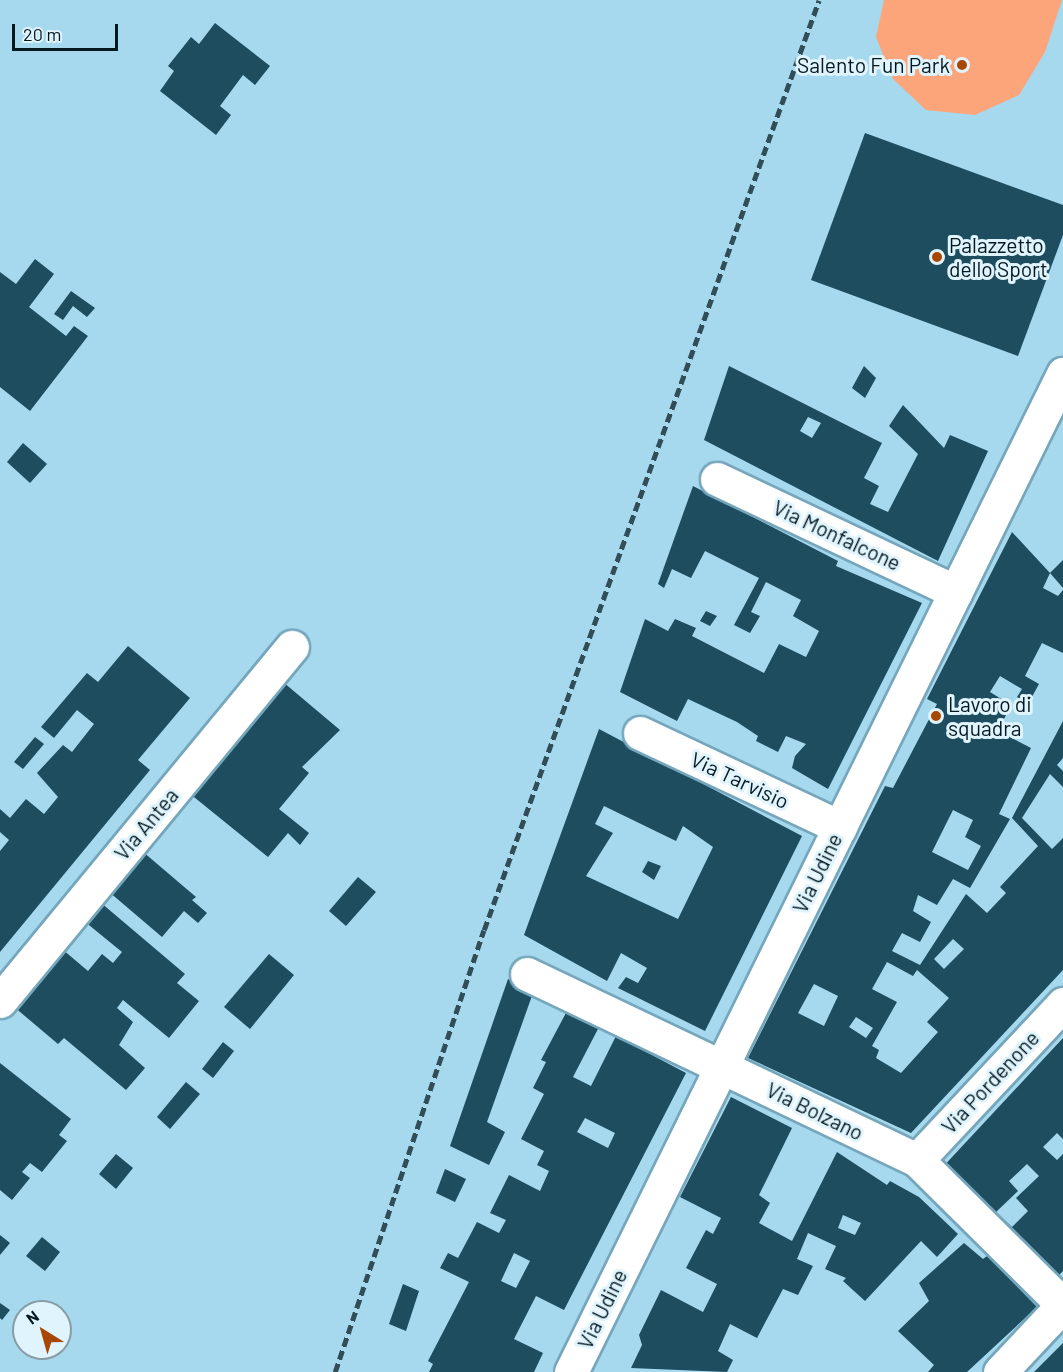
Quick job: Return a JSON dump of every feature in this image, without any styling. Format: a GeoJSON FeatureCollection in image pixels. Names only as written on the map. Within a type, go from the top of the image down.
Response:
{"type":"FeatureCollection","features":[{"type":"Feature","properties":{"kind":"street","name":"Via Udine"},"geometry":{"type":"LineString","coordinates":[[571,1372],[1063,374]]}},
{"type":"Feature","properties":{"kind":"street","name":"Via Monfalcone"},"geometry":{"type":"LineString","coordinates":[[717,479],[956,592]]}},
{"type":"Feature","properties":{"kind":"street","name":"Via Antea"},"geometry":{"type":"LineString","coordinates":[[0,1001],[292,647]]}},
{"type":"Feature","properties":{"kind":"street","name":"Via Tarvisio"},"geometry":{"type":"LineString","coordinates":[[640,733],[840,827]]}},
{"type":"Feature","properties":{"kind":"street","name":"Via Bolzano"},"geometry":{"type":"LineString","coordinates":[[527,974],[917,1160],[1063,1305]]}},
{"type":"Feature","properties":{"kind":"street","name":"Via Pordenone"},"geometry":{"type":"LineString","coordinates":[[917,1160],[1063,1004]]}},
{"type":"Feature","properties":{"kind":"street"},"geometry":{"type":"LineString","coordinates":[[1000,1372],[1063,1305]]}},
{"type":"Feature","properties":{"kind":"shaded area","name":"Salento Fun Park"},"geometry":{"type":"Polygon","coordinates":[[[884,0],[1062,0],[1045,52],[1019,95],[975,115],[926,110],[893,79],[876,37],[884,0]]]}},
{"type":"Feature","properties":{"kind":"building"},"geometry":{"type":"Polygon","coordinates":[[[215,23],[270,66],[255,85],[243,75],[220,106],[231,115],[216,135],[160,91],[174,71],[168,66],[191,37],[199,44],[215,23]]]}},
{"type":"Feature","properties":{"kind":"building","name":"Palazzetto dello Sport"},"geometry":{"type":"Polygon","coordinates":[[[865,133],[1063,205],[1063,235],[1018,356],[811,280],[865,133]]]}},
{"type":"Feature","properties":{"kind":"building"},"geometry":{"type":"Polygon","coordinates":[[[35,259],[54,274],[29,307],[66,336],[74,326],[88,336],[30,411],[0,387],[0,272],[16,284],[35,259]]]}},
{"type":"Feature","properties":{"kind":"building"},"geometry":{"type":"Polygon","coordinates":[[[71,291],[95,308],[87,317],[73,306],[63,320],[54,314],[71,291]]]}},
{"type":"Feature","properties":{"kind":"building"},"geometry":{"type":"Polygon","coordinates":[[[729,366],[882,443],[864,478],[879,486],[870,504],[888,512],[918,454],[889,426],[903,405],[944,448],[950,435],[988,451],[938,561],[704,440],[729,366]],[[808,417],[800,431],[812,438],[821,423],[808,417]]]}},
{"type":"Feature","properties":{"kind":"building"},"geometry":{"type":"Polygon","coordinates":[[[864,366],[876,378],[865,398],[852,388],[864,366]]]}},
{"type":"Feature","properties":{"kind":"building"},"geometry":{"type":"Polygon","coordinates":[[[23,443],[47,464],[30,483],[7,462],[23,443]]]}},
{"type":"Feature","properties":{"kind":"building"},"geometry":{"type":"Polygon","coordinates":[[[693,486],[838,561],[836,566],[922,603],[828,789],[792,768],[795,756],[806,744],[786,736],[778,752],[756,741],[758,736],[737,722],[688,699],[677,721],[620,692],[645,619],[668,631],[675,619],[696,628],[692,636],[764,673],[779,644],[806,657],[819,631],[793,616],[801,600],[766,582],[751,612],[760,616],[750,633],[734,625],[759,578],[705,551],[691,578],[672,569],[664,588],[658,584],[693,486]]]}},
{"type":"Feature","properties":{"kind":"building"},"geometry":{"type":"Polygon","coordinates":[[[1012,532],[1050,573],[1043,588],[1058,596],[1063,590],[1063,653],[1042,643],[1025,676],[1039,684],[1028,704],[1017,697],[1022,689],[1000,676],[990,692],[1011,705],[998,731],[1031,748],[999,814],[1010,819],[970,888],[953,879],[937,905],[918,895],[913,911],[931,922],[920,942],[902,933],[892,951],[920,965],[966,894],[987,913],[1006,893],[1000,887],[1038,846],[1012,818],[1063,721],[1063,758],[1057,765],[1063,771],[1063,787],[1050,774],[1022,818],[1052,849],[1063,838],[1063,970],[911,1133],[748,1058],[885,786],[893,788],[937,704],[927,699],[1012,532]],[[953,810],[932,852],[968,870],[981,846],[965,837],[973,820],[953,810]],[[953,939],[934,959],[944,969],[964,949],[953,939]],[[887,962],[872,989],[897,1002],[872,1046],[879,1050],[876,1058],[901,1073],[938,1032],[927,1022],[949,998],[917,970],[913,976],[887,962]],[[814,984],[798,1013],[824,1026],[838,996],[814,984]],[[856,1017],[849,1027],[866,1038],[873,1028],[856,1017]]]}},
{"type":"Feature","properties":{"kind":"building"},"geometry":{"type":"Polygon","coordinates":[[[1063,560],[1063,588],[1050,573],[1063,560]]]}},
{"type":"Feature","properties":{"kind":"building"},"geometry":{"type":"Polygon","coordinates":[[[706,611],[717,616],[710,626],[700,621],[706,611]]]}},
{"type":"Feature","properties":{"kind":"building"},"geometry":{"type":"Polygon","coordinates":[[[128,646],[190,698],[138,760],[150,770],[0,952],[0,851],[9,840],[0,832],[0,809],[10,818],[26,799],[44,814],[58,797],[37,773],[63,745],[72,752],[94,724],[77,710],[54,738],[41,727],[87,673],[98,682],[128,646]]]}},
{"type":"Feature","properties":{"kind":"building"},"geometry":{"type":"Polygon","coordinates":[[[283,682],[340,730],[302,767],[309,773],[279,809],[309,833],[300,845],[288,833],[268,857],[189,793],[283,682]]]}},
{"type":"Feature","properties":{"kind":"building"},"geometry":{"type":"Polygon","coordinates":[[[599,729],[802,836],[705,1031],[618,988],[626,977],[638,983],[647,968],[621,953],[607,981],[524,935],[599,729]],[[604,806],[595,824],[613,833],[586,876],[678,919],[713,847],[683,826],[676,841],[604,806]]]}},
{"type":"Feature","properties":{"kind":"building"},"geometry":{"type":"Polygon","coordinates":[[[35,737],[44,744],[23,769],[14,762],[35,737]]]}},
{"type":"Feature","properties":{"kind":"building"},"geometry":{"type":"Polygon","coordinates":[[[142,851],[196,897],[192,900],[207,913],[198,923],[184,911],[162,937],[108,891],[142,851]]]}},
{"type":"Feature","properties":{"kind":"building"},"geometry":{"type":"Polygon","coordinates":[[[648,861],[661,866],[654,880],[642,872],[648,861]]]}},
{"type":"Feature","properties":{"kind":"building"},"geometry":{"type":"Polygon","coordinates":[[[358,877],[376,892],[346,926],[329,911],[358,877]]]}},
{"type":"Feature","properties":{"kind":"building"},"geometry":{"type":"Polygon","coordinates":[[[100,902],[185,974],[177,983],[199,1001],[169,1038],[123,1000],[117,1008],[133,1022],[119,1045],[145,1068],[126,1090],[64,1038],[58,1044],[13,1006],[62,949],[88,971],[102,954],[113,963],[122,952],[84,921],[100,902]]]}},
{"type":"Feature","properties":{"kind":"building"},"geometry":{"type":"Polygon","coordinates":[[[269,954],[294,975],[250,1029],[224,1007],[269,954]]]}},
{"type":"Feature","properties":{"kind":"building"},"geometry":{"type":"Polygon","coordinates":[[[508,979],[533,993],[487,1122],[505,1132],[489,1165],[450,1146],[508,979]]]}},
{"type":"Feature","properties":{"kind":"building"},"geometry":{"type":"Polygon","coordinates":[[[567,1011],[599,1027],[573,1077],[591,1086],[616,1036],[686,1073],[564,1310],[536,1296],[514,1339],[543,1353],[534,1372],[429,1372],[433,1364],[428,1361],[469,1282],[440,1268],[448,1253],[458,1258],[477,1222],[499,1233],[506,1220],[490,1213],[509,1175],[540,1191],[549,1171],[537,1165],[544,1151],[521,1139],[544,1094],[533,1088],[546,1062],[541,1060],[567,1011]],[[585,1118],[577,1132],[608,1148],[615,1133],[585,1118]],[[514,1253],[501,1281],[516,1288],[530,1261],[514,1253]]]}},
{"type":"Feature","properties":{"kind":"building"},"geometry":{"type":"Polygon","coordinates":[[[1063,1038],[1063,1139],[1057,1133],[1043,1147],[1057,1160],[1063,1154],[1063,1271],[1053,1281],[940,1170],[1063,1038]],[[1027,1164],[1009,1181],[1018,1191],[996,1212],[1012,1227],[1028,1211],[1016,1198],[1039,1176],[1027,1164]]]}},
{"type":"Feature","properties":{"kind":"building"},"geometry":{"type":"Polygon","coordinates":[[[223,1042],[234,1051],[213,1078],[202,1069],[223,1042]]]}},
{"type":"Feature","properties":{"kind":"building"},"geometry":{"type":"Polygon","coordinates":[[[0,1063],[71,1119],[59,1135],[67,1141],[42,1172],[30,1163],[22,1172],[30,1178],[12,1200],[0,1190],[0,1063]]]}},
{"type":"Feature","properties":{"kind":"building"},"geometry":{"type":"Polygon","coordinates":[[[186,1082],[200,1094],[170,1129],[157,1117],[186,1082]]]}},
{"type":"Feature","properties":{"kind":"building"},"geometry":{"type":"Polygon","coordinates":[[[731,1097],[792,1128],[759,1195],[770,1203],[759,1223],[792,1241],[837,1152],[887,1185],[890,1181],[919,1197],[958,1234],[937,1257],[921,1241],[865,1301],[843,1281],[846,1278],[825,1269],[836,1246],[808,1233],[797,1259],[813,1266],[798,1295],[783,1289],[757,1338],[730,1324],[718,1351],[733,1360],[727,1372],[631,1368],[642,1345],[639,1335],[661,1290],[703,1312],[717,1284],[686,1268],[706,1230],[713,1234],[721,1218],[680,1197],[731,1097]],[[843,1215],[838,1228],[855,1235],[861,1223],[843,1215]]]}},
{"type":"Feature","properties":{"kind":"building"},"geometry":{"type":"Polygon","coordinates":[[[116,1154],[133,1168],[116,1189],[99,1174],[116,1154]]]}},
{"type":"Feature","properties":{"kind":"building"},"geometry":{"type":"Polygon","coordinates":[[[445,1169],[466,1179],[455,1202],[436,1193],[445,1169]]]}},
{"type":"Feature","properties":{"kind":"building"},"geometry":{"type":"Polygon","coordinates":[[[0,1235],[10,1243],[0,1255],[0,1235]]]}},
{"type":"Feature","properties":{"kind":"building"},"geometry":{"type":"Polygon","coordinates":[[[42,1237],[60,1252],[45,1271],[26,1256],[42,1237]]]}},
{"type":"Feature","properties":{"kind":"building"},"geometry":{"type":"Polygon","coordinates":[[[964,1243],[983,1259],[987,1256],[1037,1307],[967,1372],[928,1372],[934,1365],[898,1331],[929,1301],[919,1283],[964,1243]]]}},
{"type":"Feature","properties":{"kind":"building"},"geometry":{"type":"Polygon","coordinates":[[[403,1284],[419,1291],[406,1331],[389,1324],[403,1284]]]}},
{"type":"Feature","properties":{"kind":"building"},"geometry":{"type":"Polygon","coordinates":[[[0,1303],[10,1310],[2,1320],[0,1318],[0,1303]]]}},
{"type":"Feature","properties":{"kind":"building"},"geometry":{"type":"Polygon","coordinates":[[[1063,1343],[1063,1372],[1034,1372],[1063,1343]]]}},
{"type":"Feature","properties":{"kind":"railway"},"geometry":{"type":"LineString","coordinates":[[335,1372],[484,930],[819,0]]}},
{"type":"Feature","properties":{"kind":"place","name":"Salento Fun Park"},"geometry":{"type":"Point","coordinates":[962,65]}},
{"type":"Feature","properties":{"kind":"place","name":"Palazzetto dello Sport"},"geometry":{"type":"Point","coordinates":[937,257]}},
{"type":"Feature","properties":{"kind":"place","name":"Lavoro di squadra"},"geometry":{"type":"Point","coordinates":[936,716]}}]}
